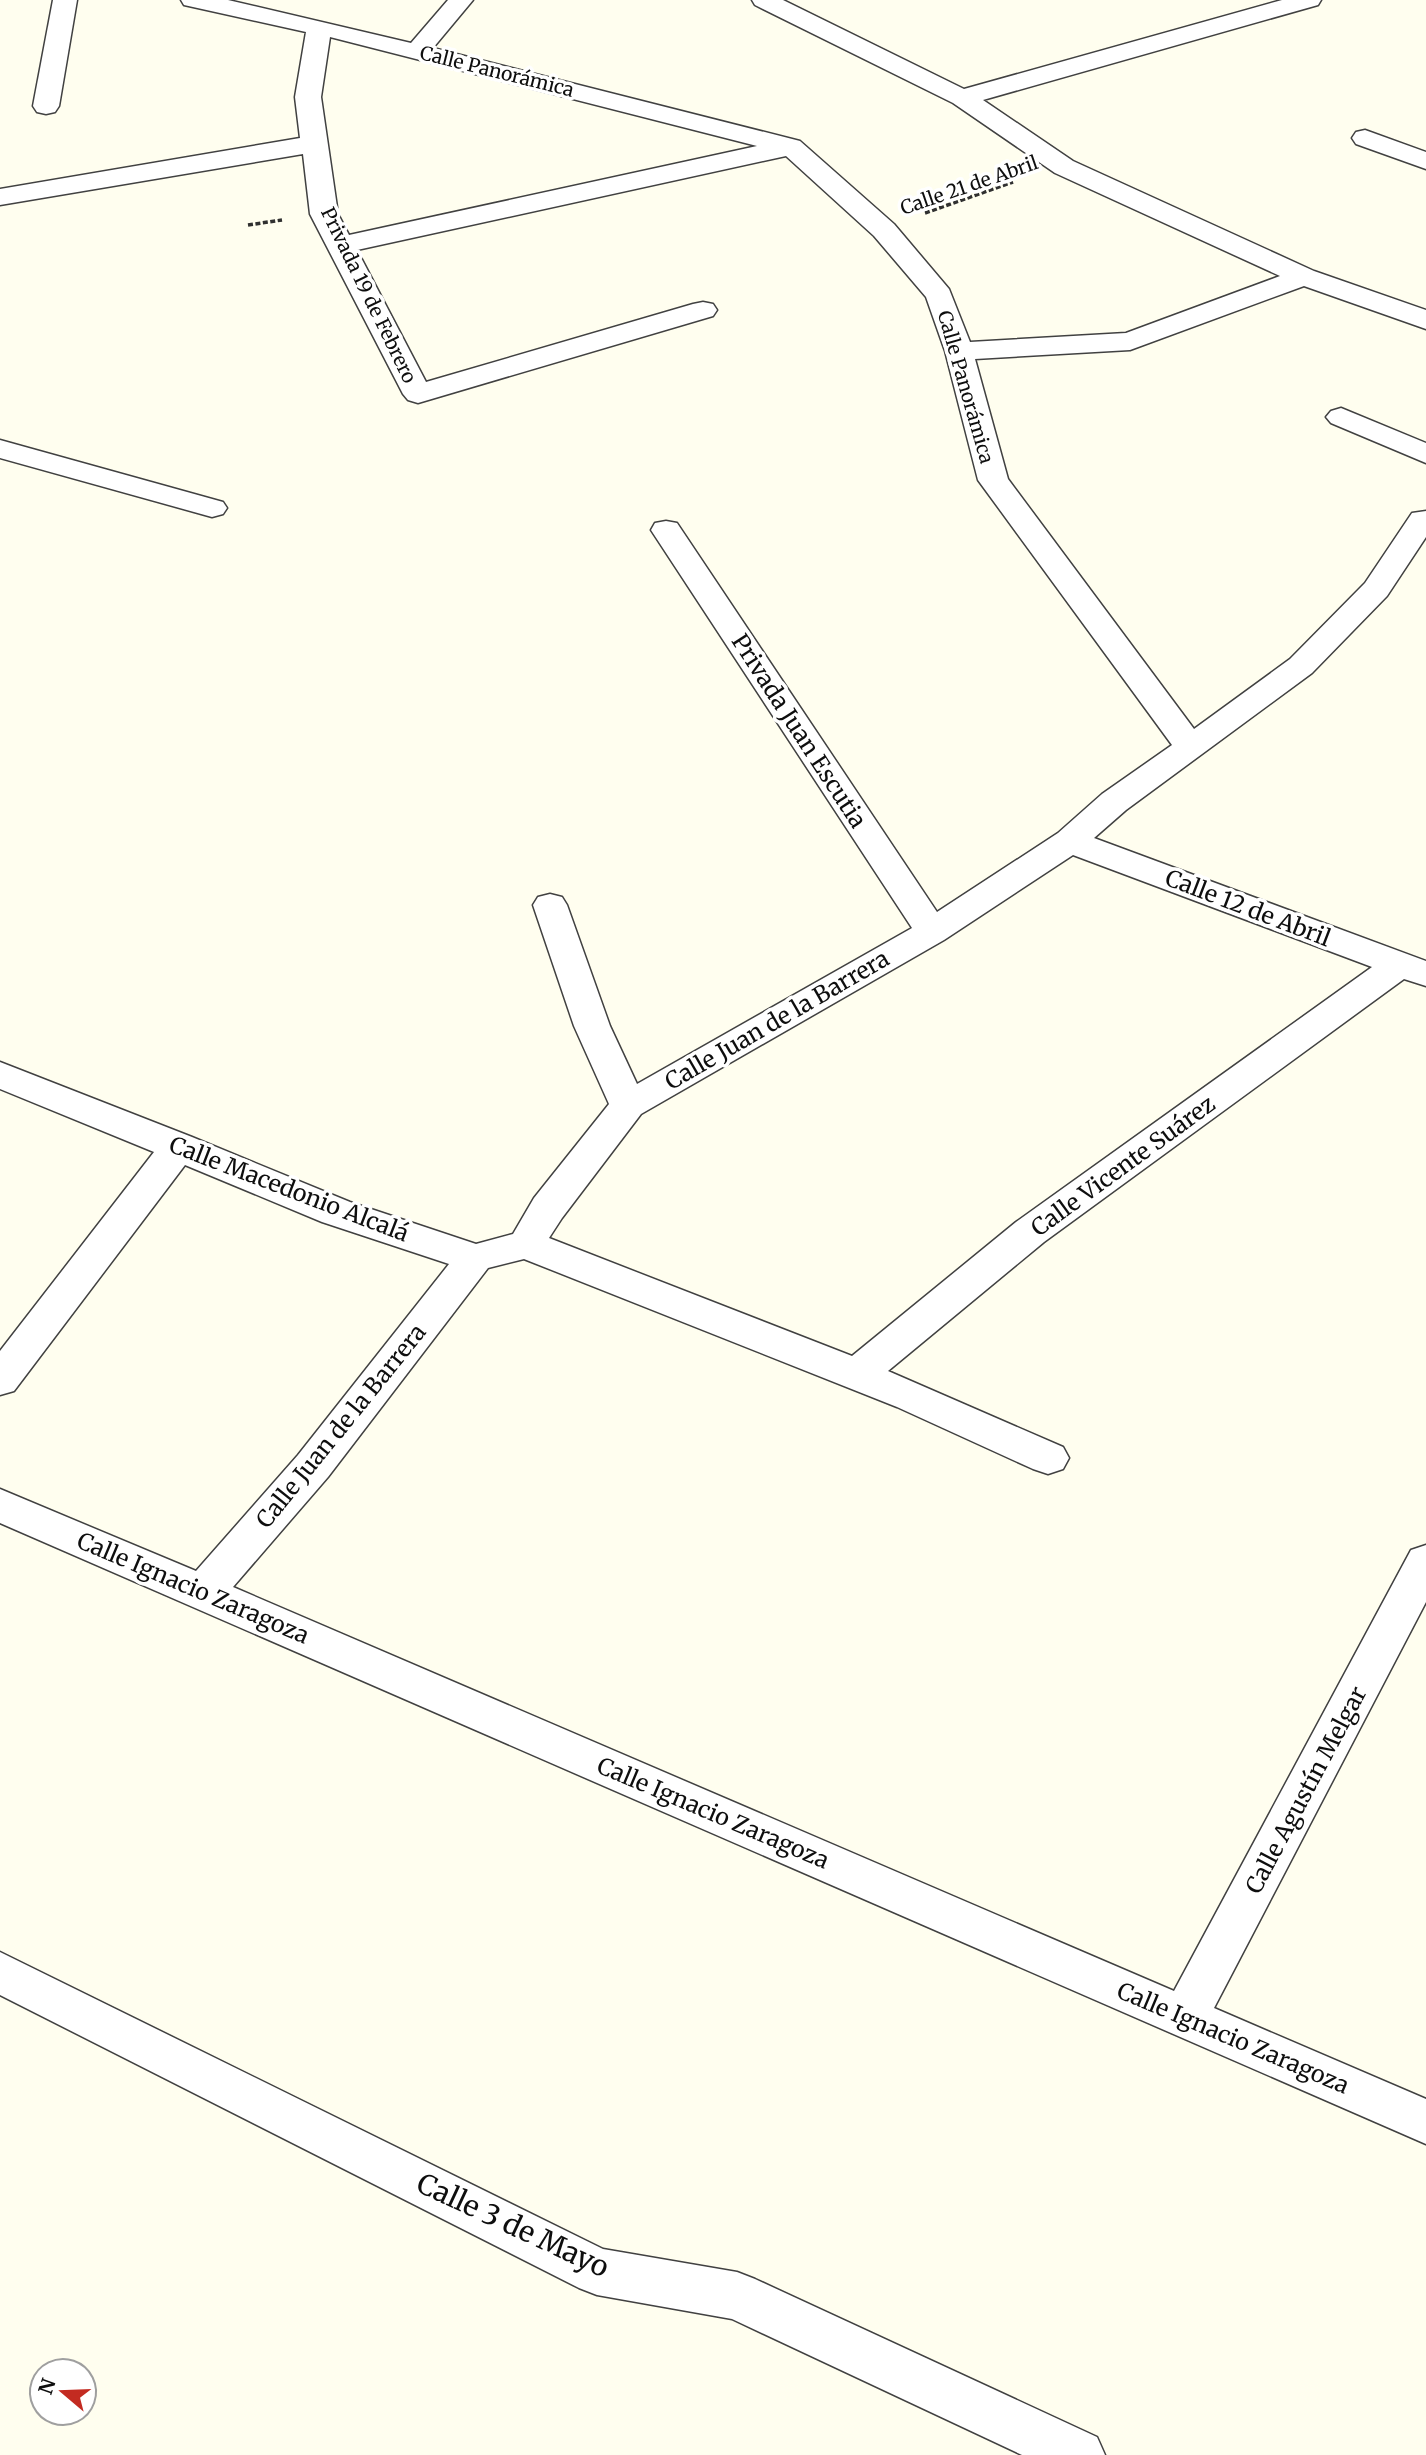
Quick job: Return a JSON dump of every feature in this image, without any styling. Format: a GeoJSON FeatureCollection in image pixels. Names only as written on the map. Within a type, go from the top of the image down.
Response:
{"type":"FeatureCollection","features":[{"type":"Feature","properties":{"kind":"street"},"geometry":{"type":"LineString","coordinates":[[46,106],[65,0]]}},
{"type":"Feature","properties":{"kind":"street","name":"Calle Panorámica"},"geometry":{"type":"LineString","coordinates":[[192,0],[319,26],[791,147],[884,230],[939,295],[960,351],[993,480],[1191,747]]}},
{"type":"Feature","properties":{"kind":"street"},"geometry":{"type":"LineString","coordinates":[[417,51],[461,0]]}},
{"type":"Feature","properties":{"kind":"street"},"geometry":{"type":"LineString","coordinates":[[962,98],[1309,0]]}},
{"type":"Feature","properties":{"kind":"street"},"geometry":{"type":"LineString","coordinates":[[770,1],[962,98],[1064,167],[1304,277],[1426,320]]}},
{"type":"Feature","properties":{"kind":"street","name":"Privada 19 de Febrero"},"geometry":{"type":"LineString","coordinates":[[319,26],[308,97],[324,214],[418,394],[703,310]]}},
{"type":"Feature","properties":{"kind":"street"},"geometry":{"type":"LineString","coordinates":[[1365,138],[1426,161]]}},
{"type":"Feature","properties":{"kind":"street"},"geometry":{"type":"LineString","coordinates":[[0,197],[314,144]]}},
{"type":"Feature","properties":{"kind":"street"},"geometry":{"type":"LineString","coordinates":[[342,246],[791,147]]}},
{"type":"Feature","properties":{"kind":"street"},"geometry":{"type":"LineString","coordinates":[[960,351],[1130,341],[1304,277]]}},
{"type":"Feature","properties":{"kind":"street"},"geometry":{"type":"LineString","coordinates":[[1341,417],[1426,454]]}},
{"type":"Feature","properties":{"kind":"street"},"geometry":{"type":"LineString","coordinates":[[0,449],[212,508]]}},
{"type":"Feature","properties":{"kind":"street"},"geometry":{"type":"LineString","coordinates":[[1070,841],[1114,802],[1301,666],[1376,589],[1423,519]]}},
{"type":"Feature","properties":{"kind":"street","name":"Privada Juan Escutia"},"geometry":{"type":"LineString","coordinates":[[666,530],[932,932]]}},
{"type":"Feature","properties":{"kind":"street","name":"Calle Juan de la Barrera"},"geometry":{"type":"LineString","coordinates":[[526,1244],[548,1208],[628,1105],[932,932],[1070,841]]}},
{"type":"Feature","properties":{"kind":"street","name":"Calle 12 de Abril"},"geometry":{"type":"LineString","coordinates":[[1070,841],[1413,969]]}},
{"type":"Feature","properties":{"kind":"street"},"geometry":{"type":"LineString","coordinates":[[550,905],[592,1026],[628,1105]]}},
{"type":"Feature","properties":{"kind":"street","name":"Calle Vicente Suárez"},"geometry":{"type":"LineString","coordinates":[[855,1376],[1030,1232],[1413,969]]}},
{"type":"Feature","properties":{"kind":"street","name":"Calle Macedonio Alcalá"},"geometry":{"type":"LineString","coordinates":[[0,1075],[336,1212],[475,1258]]}},
{"type":"Feature","properties":{"kind":"street"},"geometry":{"type":"LineString","coordinates":[[0,1380],[179,1146]]}},
{"type":"Feature","properties":{"kind":"street"},"geometry":{"type":"LineString","coordinates":[[475,1258],[526,1244],[911,1396],[1048,1458]]}},
{"type":"Feature","properties":{"kind":"street","name":"Calle Juan de la Barrera"},"geometry":{"type":"LineString","coordinates":[[203,1592],[313,1466],[475,1258]]}},
{"type":"Feature","properties":{"kind":"street","name":"Calle Ignacio Zaragoza"},"geometry":{"type":"LineString","coordinates":[[0,1505],[1426,2122]]}},
{"type":"Feature","properties":{"kind":"street","name":"Calle Agustín Melgar"},"geometry":{"type":"LineString","coordinates":[[1185,2017],[1426,1562]]}},
{"type":"Feature","properties":{"kind":"street","name":"Calle 3 de Mayo"},"geometry":{"type":"LineString","coordinates":[[0,1972],[597,2271],[737,2296],[1079,2455]]}},
{"type":"Feature","properties":{"kind":"path","name":"Calle 21 de Abril"},"geometry":{"type":"LineString","coordinates":[[884,230],[959,199],[1064,167]]}}]}
